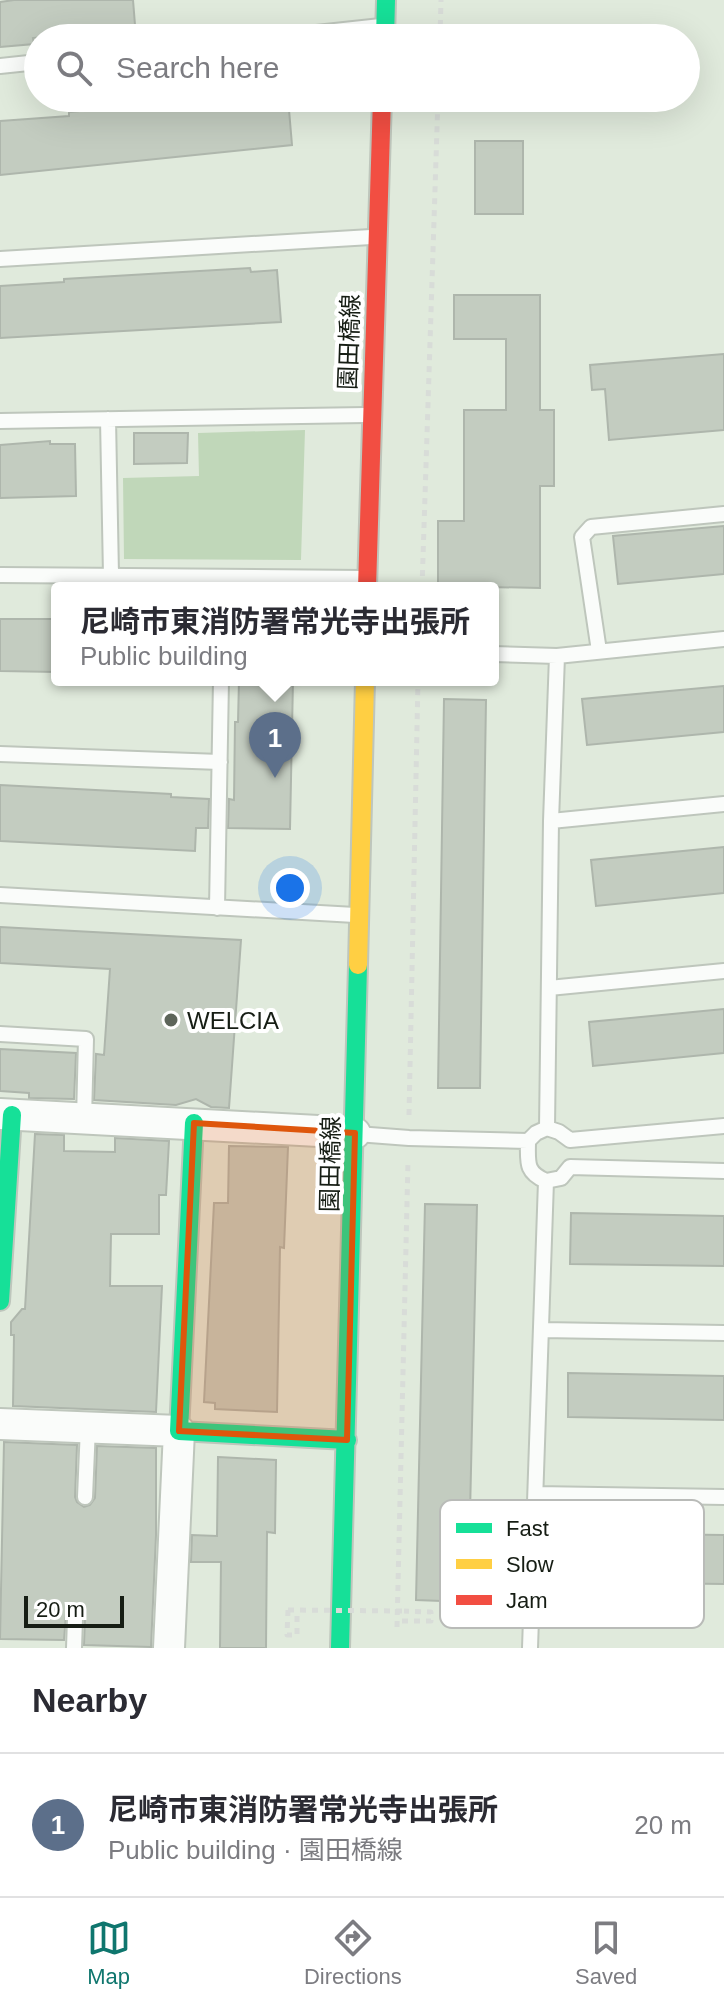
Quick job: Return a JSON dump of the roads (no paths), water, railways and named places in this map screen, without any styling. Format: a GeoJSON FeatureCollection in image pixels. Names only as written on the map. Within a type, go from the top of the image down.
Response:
{"type":"FeatureCollection","features":[{"type":"Feature","properties":{"kind":"street"},"geometry":{"type":"LineString","coordinates":[[386,0],[386,24]]}},
{"type":"Feature","properties":{"kind":"street","name":"園田橋線"},"geometry":{"type":"LineString","coordinates":[[367,582],[381,112]]}},
{"type":"Feature","properties":{"kind":"street","name":"園田橋線"},"geometry":{"type":"LineString","coordinates":[[345,1647],[365,686]]}},
{"type":"Feature","properties":{"kind":"street"},"geometry":{"type":"LineString","coordinates":[[0,1301],[6,1114],[355,1133]]}},
{"type":"Feature","properties":{"kind":"street"},"geometry":{"type":"LineString","coordinates":[[169,1648],[194,1123]]}},
{"type":"Feature","properties":{"kind":"street"},"geometry":{"type":"LineString","coordinates":[[0,1424],[347,1440]]}},
{"type":"Feature","properties":{"kind":"lane"},"geometry":{"type":"LineString","coordinates":[[0,66],[24,63]]}},
{"type":"Feature","properties":{"kind":"lane"},"geometry":{"type":"LineString","coordinates":[[0,259],[376,236]]}},
{"type":"Feature","properties":{"kind":"lane"},"geometry":{"type":"LineString","coordinates":[[0,421],[371,415]]}},
{"type":"Feature","properties":{"kind":"lane"},"geometry":{"type":"LineString","coordinates":[[108,419],[111,575]]}},
{"type":"Feature","properties":{"kind":"lane"},"geometry":{"type":"LineString","coordinates":[[599,651],[582,537],[591,527],[724,514]]}},
{"type":"Feature","properties":{"kind":"lane"},"geometry":{"type":"LineString","coordinates":[[0,575],[111,575],[223,582]]}},
{"type":"Feature","properties":{"kind":"lane"},"geometry":{"type":"LineString","coordinates":[[499,654],[557,656],[724,639]]}},
{"type":"Feature","properties":{"kind":"lane"},"geometry":{"type":"LineString","coordinates":[[547,1128],[551,821],[557,656]]}},
{"type":"Feature","properties":{"kind":"lane"},"geometry":{"type":"LineString","coordinates":[[217,908],[221,686]]}},
{"type":"Feature","properties":{"kind":"lane"},"geometry":{"type":"LineString","coordinates":[[0,754],[220,762]]}},
{"type":"Feature","properties":{"kind":"lane"},"geometry":{"type":"LineString","coordinates":[[551,821],[724,804]]}},
{"type":"Feature","properties":{"kind":"lane"},"geometry":{"type":"LineString","coordinates":[[0,895],[359,916]]}},
{"type":"Feature","properties":{"kind":"lane"},"geometry":{"type":"LineString","coordinates":[[549,988],[724,971]]}},
{"type":"Feature","properties":{"kind":"lane"},"geometry":{"type":"LineString","coordinates":[[0,1034],[86,1039],[84,1119]]}},
{"type":"Feature","properties":{"kind":"lane"},"geometry":{"type":"LineString","coordinates":[[570,1140],[570,1167],[561,1178],[546,1181],[534,1176],[528,1166],[528,1141],[547,1128],[570,1140],[724,1126]]}},
{"type":"Feature","properties":{"kind":"lane"},"geometry":{"type":"LineString","coordinates":[[355,1133],[409,1138],[528,1141]]}},
{"type":"Feature","properties":{"kind":"lane"},"geometry":{"type":"LineString","coordinates":[[570,1167],[724,1171]]}},
{"type":"Feature","properties":{"kind":"lane"},"geometry":{"type":"LineString","coordinates":[[536,1500],[546,1181]]}},
{"type":"Feature","properties":{"kind":"lane"},"geometry":{"type":"LineString","coordinates":[[542,1330],[724,1333]]}},
{"type":"Feature","properties":{"kind":"lane"},"geometry":{"type":"LineString","coordinates":[[85,1497],[88,1427]]}},
{"type":"Feature","properties":{"kind":"lane"},"geometry":{"type":"LineString","coordinates":[[536,1494],[724,1497]]}},
{"type":"Feature","properties":{"kind":"lane"},"geometry":{"type":"LineString","coordinates":[[74,1648],[75,1619]]}},
{"type":"Feature","properties":{"kind":"lane"},"geometry":{"type":"LineString","coordinates":[[530,1648],[531,1628]]}},
{"type":"Feature","properties":{"kind":"place","name":"尼崎市東消防署常光寺出張所"},"geometry":{"type":"Point","coordinates":[275,778]}},
{"type":"Feature","properties":{"kind":"place","name":"WELCIA"},"geometry":{"type":"Point","coordinates":[171,1020]}}]}
